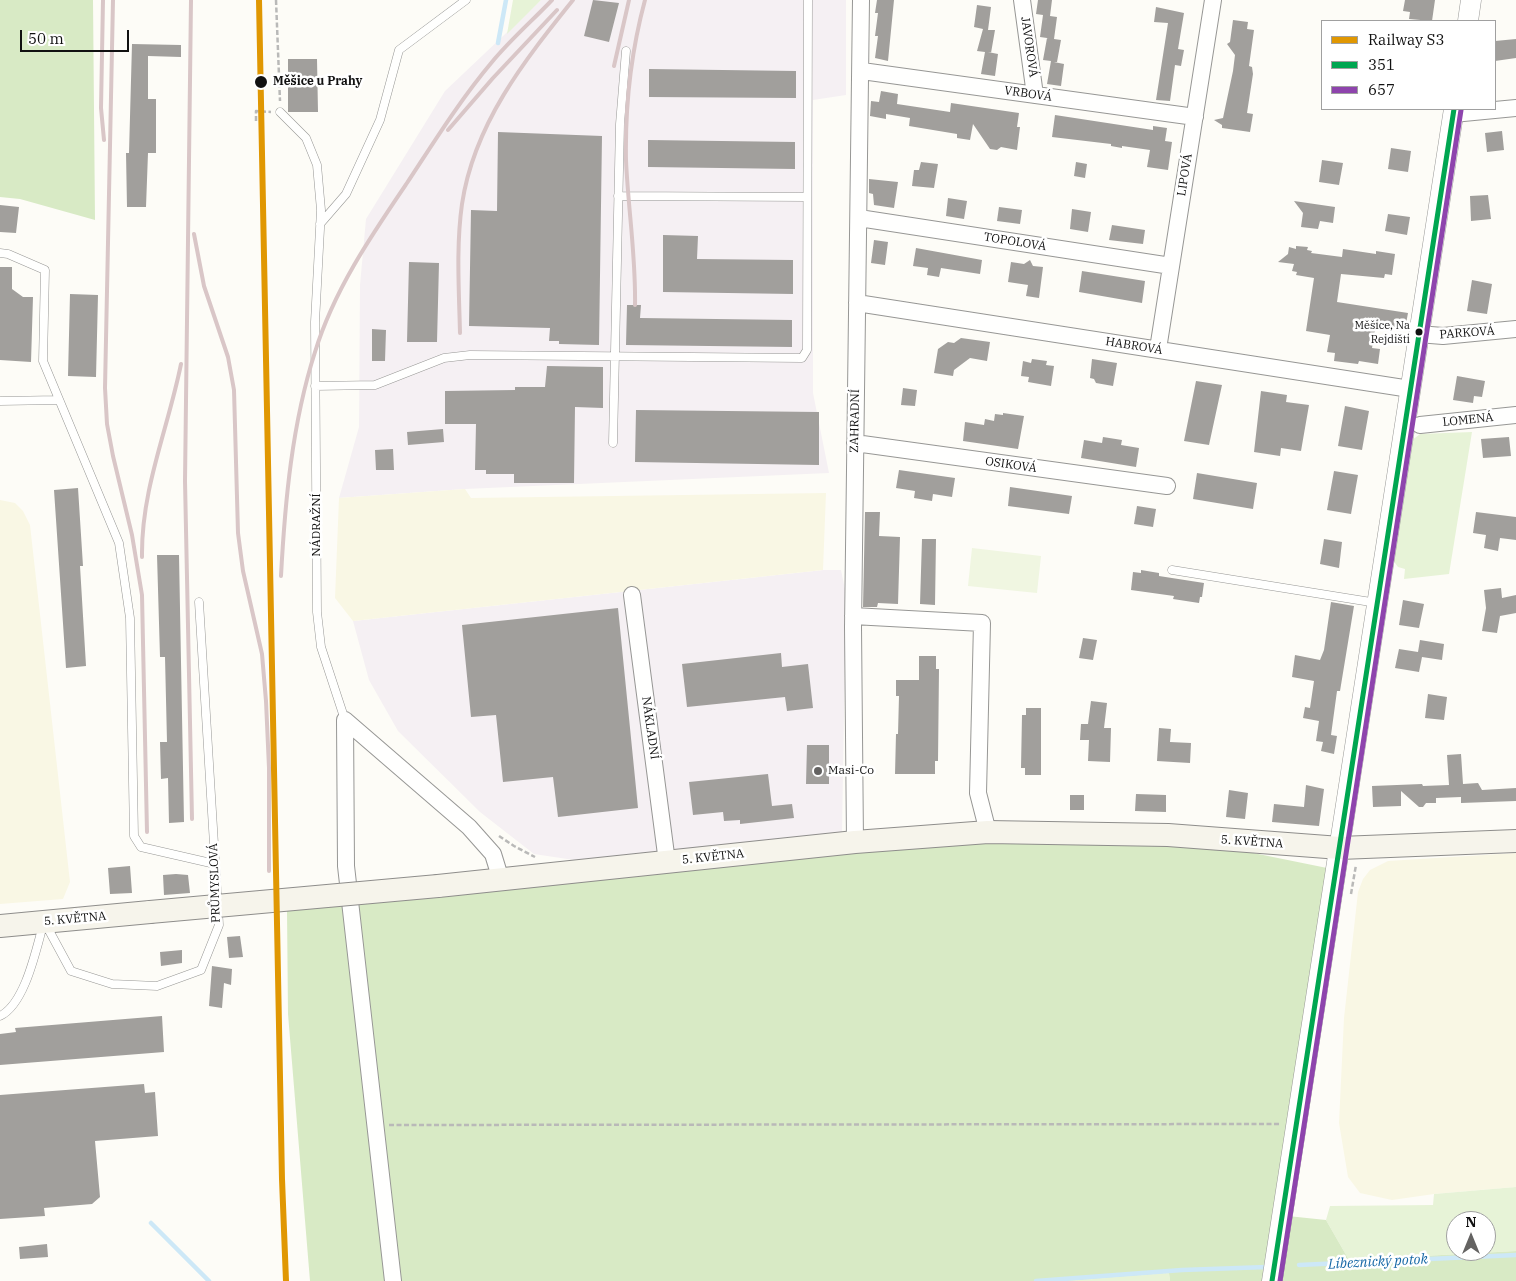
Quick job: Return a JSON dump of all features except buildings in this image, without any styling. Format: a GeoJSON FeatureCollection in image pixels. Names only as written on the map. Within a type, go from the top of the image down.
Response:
{"type":"FeatureCollection","features":[{"type":"Feature","properties":{"kind":"main road","name":"5. KVĚTNA"},"geometry":{"type":"LineString","coordinates":[[0,926],[501,880],[855,842],[988,832],[1168,835],[1340,848],[1516,841]]}},
{"type":"Feature","properties":{"kind":"street","name":"ZAHRADNÍ"},"geometry":{"type":"LineString","coordinates":[[855,842],[853,616],[862,71],[861,0]]}},
{"type":"Feature","properties":{"kind":"street","name":"JAVOROVÁ"},"geometry":{"type":"LineString","coordinates":[[1022,0],[1035,95]]}},
{"type":"Feature","properties":{"kind":"street","name":"LIPOVÁ"},"geometry":{"type":"LineString","coordinates":[[1158,350],[1213,0]]}},
{"type":"Feature","properties":{"kind":"street"},"geometry":{"type":"LineString","coordinates":[[1468,20],[1471,0]]}},
{"type":"Feature","properties":{"kind":"street","name":"VRBOVÁ"},"geometry":{"type":"LineString","coordinates":[[862,71],[1195,117]]}},
{"type":"Feature","properties":{"kind":"street"},"geometry":{"type":"LineString","coordinates":[[1496,109],[1516,108]]}},
{"type":"Feature","properties":{"kind":"street"},"geometry":{"type":"LineString","coordinates":[[1272,1281],[1378,603],[1412,426],[1410,389],[1454,112],[1485,110]]}},
{"type":"Feature","properties":{"kind":"street","name":"TOPOLOVÁ"},"geometry":{"type":"LineString","coordinates":[[859,218],[1171,266]]}},
{"type":"Feature","properties":{"kind":"street","name":"HABROVÁ"},"geometry":{"type":"LineString","coordinates":[[858,303],[1410,389]]}},
{"type":"Feature","properties":{"kind":"street","name":"PARKOVÁ"},"geometry":{"type":"LineString","coordinates":[[1418,334],[1443,336],[1516,329]]}},
{"type":"Feature","properties":{"kind":"street","name":"LOMENÁ"},"geometry":{"type":"LineString","coordinates":[[1412,426],[1516,415]]}},
{"type":"Feature","properties":{"kind":"street","name":"OSIKOVÁ"},"geometry":{"type":"LineString","coordinates":[[855,443],[1168,486]]}},
{"type":"Feature","properties":{"kind":"street","name":"NÁKLADNÍ"},"geometry":{"type":"LineString","coordinates":[[632,595],[667,862]]}},
{"type":"Feature","properties":{"kind":"street"},"geometry":{"type":"LineString","coordinates":[[853,616],[982,623],[978,793],[988,832]]}},
{"type":"Feature","properties":{"kind":"street"},"geometry":{"type":"LineString","coordinates":[[345,720],[469,827],[493,854],[501,880]]}},
{"type":"Feature","properties":{"kind":"street"},"geometry":{"type":"LineString","coordinates":[[345,720],[346,866],[393,1281]]}},
{"type":"Feature","properties":{"kind":"lane"},"geometry":{"type":"LineString","coordinates":[[320,224],[346,194],[380,120],[399,50],[466,0]]}},
{"type":"Feature","properties":{"kind":"lane"},"geometry":{"type":"LineString","coordinates":[[316,386],[375,385],[444,358],[470,355],[802,358],[807,350],[808,0]]}},
{"type":"Feature","properties":{"kind":"lane"},"geometry":{"type":"LineString","coordinates":[[613,443],[620,124],[626,51]]}},
{"type":"Feature","properties":{"kind":"lane","name":"NÁDRAŽNÍ"},"geometry":{"type":"LineString","coordinates":[[280,112],[306,138],[317,166],[320,224],[315,322],[317,612],[320,647],[345,720]]}},
{"type":"Feature","properties":{"kind":"lane"},"geometry":{"type":"LineString","coordinates":[[618,196],[807,197]]}},
{"type":"Feature","properties":{"kind":"lane"},"geometry":{"type":"LineString","coordinates":[[0,253],[8,254],[45,270],[43,361],[119,543],[130,618],[134,836],[141,847],[215,864]]}},
{"type":"Feature","properties":{"kind":"lane"},"geometry":{"type":"LineString","coordinates":[[0,401],[58,400]]}},
{"type":"Feature","properties":{"kind":"lane"},"geometry":{"type":"LineString","coordinates":[[1172,570],[1378,603]]}},
{"type":"Feature","properties":{"kind":"lane","name":"PRŮMYSLOVÁ"},"geometry":{"type":"LineString","coordinates":[[44,922],[71,971],[112,984],[157,986],[201,970],[219,925],[199,602]]}},
{"type":"Feature","properties":{"kind":"lane"},"geometry":{"type":"LineString","coordinates":[[0,1016],[8,1012],[20,994],[44,922]]}},
{"type":"Feature","properties":{"kind":"path"},"geometry":{"type":"LineString","coordinates":[[256,120],[256,111],[280,112],[276,0]]}},
{"type":"Feature","properties":{"kind":"path"},"geometry":{"type":"LineString","coordinates":[[492,830],[514,846],[540,858]]}},
{"type":"Feature","properties":{"kind":"path"},"geometry":{"type":"LineString","coordinates":[[376,1125],[1297,1124]]}},
{"type":"Feature","properties":{"kind":"shaded area"},"geometry":{"type":"Polygon","coordinates":[[[541,0],[846,0],[846,95],[813,100],[813,393],[829,473],[465,489],[339,498],[359,427],[360,285],[366,219],[445,91],[541,0]]]}},
{"type":"Feature","properties":{"kind":"shaded area"},"geometry":{"type":"Polygon","coordinates":[[[465,489],[471,498],[826,493],[823,570],[353,621],[335,598],[339,498],[465,489]]]}},
{"type":"Feature","properties":{"kind":"shaded area"},"geometry":{"type":"Polygon","coordinates":[[[0,500],[15,503],[23,511],[30,525],[70,882],[63,899],[0,904],[0,500]]]}},
{"type":"Feature","properties":{"kind":"shaded area"},"geometry":{"type":"Polygon","coordinates":[[[823,570],[841,570],[846,594],[842,832],[574,860],[534,854],[480,812],[398,731],[369,680],[353,621],[823,570]]]}},
{"type":"Feature","properties":{"kind":"shaded area"},"geometry":{"type":"Polygon","coordinates":[[[1516,853],[1516,1187],[1434,1194],[1392,1200],[1360,1193],[1348,1177],[1339,1123],[1344,1018],[1358,892],[1363,879],[1370,870],[1388,861],[1516,853]]]}},
{"type":"Feature","properties":{"kind":"green space"},"geometry":{"type":"Polygon","coordinates":[[[0,0],[93,0],[95,220],[20,199],[0,197],[0,0]]]}},
{"type":"Feature","properties":{"kind":"green space"},"geometry":{"type":"Polygon","coordinates":[[[513,0],[541,0],[507,34],[513,0]]]}},
{"type":"Feature","properties":{"kind":"green space"},"geometry":{"type":"Polygon","coordinates":[[[1472,432],[1449,574],[1404,579],[1405,569],[1398,567],[1392,559],[1411,441],[1420,434],[1472,432]]]}},
{"type":"Feature","properties":{"kind":"green space"},"geometry":{"type":"Polygon","coordinates":[[[972,548],[1041,556],[1037,593],[968,586],[972,548]]]}},
{"type":"Feature","properties":{"kind":"green space"},"geometry":{"type":"Polygon","coordinates":[[[974,840],[1214,845],[1327,868],[1278,1215],[1326,1220],[1349,1260],[1446,1255],[1446,1261],[1496,1261],[1496,1252],[1516,1251],[1516,1281],[1170,1281],[1169,1273],[1067,1281],[310,1281],[288,1014],[287,911],[401,897],[974,840]]]}},
{"type":"Feature","properties":{"kind":"green space"},"geometry":{"type":"Polygon","coordinates":[[[1516,1187],[1516,1251],[1496,1252],[1496,1211],[1446,1211],[1446,1255],[1349,1260],[1326,1220],[1330,1206],[1433,1205],[1434,1194],[1516,1187]]]}},
{"type":"Feature","properties":{"kind":"green space"},"geometry":{"type":"Polygon","coordinates":[[[1169,1273],[1170,1281],[1067,1281],[1169,1273]]]}},
{"type":"Feature","properties":{"kind":"waterway"},"geometry":{"type":"LineString","coordinates":[[498,43],[506,0]]}},
{"type":"Feature","properties":{"kind":"waterway"},"geometry":{"type":"LineString","coordinates":[[151,1223],[209,1281]]}},
{"type":"Feature","properties":{"kind":"waterway","name":"Líbeznický potok"},"geometry":{"type":"LineString","coordinates":[[1299,1265],[1516,1255]]}},
{"type":"Feature","properties":{"kind":"waterway","name":"Líbeznický potok"},"geometry":{"type":"LineString","coordinates":[[1036,1281],[1182,1270],[1267,1267]]}},
{"type":"Feature","properties":{"kind":"railway"},"geometry":{"type":"LineString","coordinates":[[103,0],[101,108],[104,140]]}},
{"type":"Feature","properties":{"kind":"railway"},"geometry":{"type":"LineString","coordinates":[[113,0],[105,388],[107,424],[132,535],[142,595],[147,832]]}},
{"type":"Feature","properties":{"kind":"railway"},"geometry":{"type":"LineString","coordinates":[[191,0],[185,481],[192,819]]}},
{"type":"Feature","properties":{"kind":"railway"},"geometry":{"type":"LineString","coordinates":[[281,576],[287,491],[295,435],[307,379],[332,307],[367,243],[458,106],[499,54],[552,0]]}},
{"type":"Feature","properties":{"kind":"railway"},"geometry":{"type":"LineString","coordinates":[[460,333],[459,236],[462,204],[468,175],[489,120],[520,70],[573,0]]}},
{"type":"Feature","properties":{"kind":"railway"},"geometry":{"type":"LineString","coordinates":[[614,66],[629,0]]}},
{"type":"Feature","properties":{"kind":"railway"},"geometry":{"type":"LineString","coordinates":[[635,305],[626,160],[627,119],[633,59],[645,0]]}},
{"type":"Feature","properties":{"kind":"railway"},"geometry":{"type":"LineString","coordinates":[[448,130],[493,78],[557,10]]}},
{"type":"Feature","properties":{"kind":"railway"},"geometry":{"type":"LineString","coordinates":[[194,234],[204,286],[228,357],[234,390],[238,533],[243,571],[262,654],[266,701],[269,768],[269,871]]}},
{"type":"Feature","properties":{"kind":"railway"},"geometry":{"type":"LineString","coordinates":[[142,557],[143,532],[150,483],[181,364]]}},
{"type":"Feature","properties":{"kind":"rail line","name":"S3"},"geometry":{"type":"LineString","coordinates":[[259,0],[282,1179],[286,1281]]}},
{"type":"Feature","properties":{"kind":"transit line","name":"351"},"geometry":{"type":"LineString","coordinates":[[1272,1281],[1454,110]]}},
{"type":"Feature","properties":{"kind":"transit line","name":"657"},"geometry":{"type":"LineString","coordinates":[[1280,1281],[1461,110]]}},
{"type":"Feature","properties":{"kind":"place","name":"Měšice u Prahy"},"geometry":{"type":"Point","coordinates":[261,82]}},
{"type":"Feature","properties":{"kind":"place","name":"Měšice, Na Rejdišti"},"geometry":{"type":"Point","coordinates":[1419,332]}},
{"type":"Feature","properties":{"kind":"place","name":"Masi-Co"},"geometry":{"type":"Point","coordinates":[818,771]}}]}
